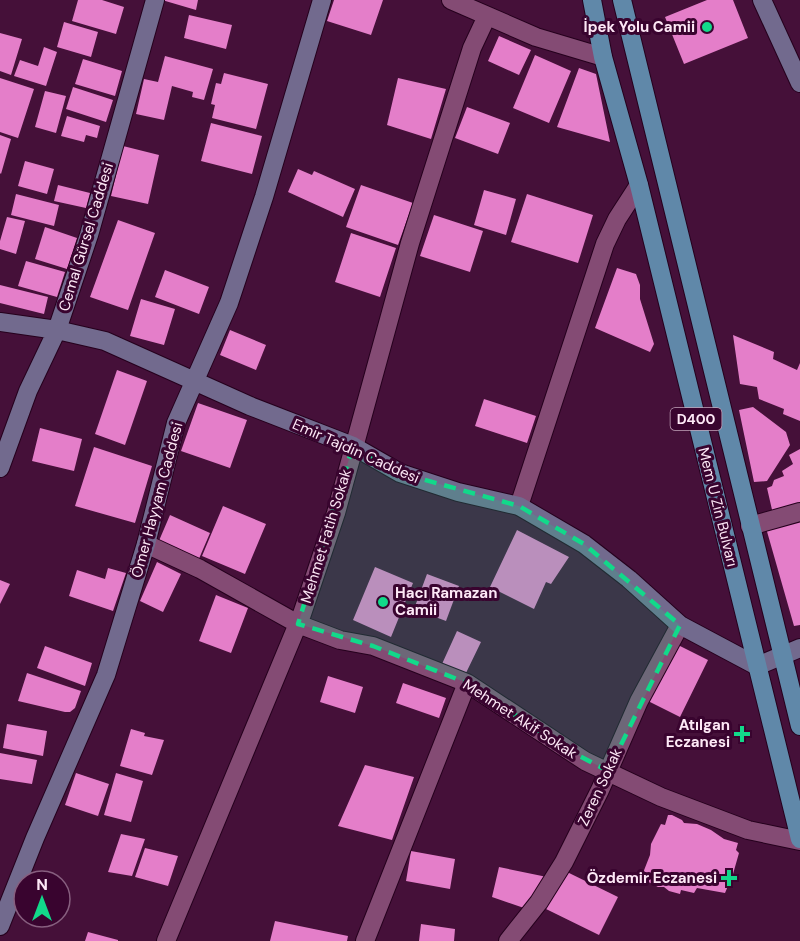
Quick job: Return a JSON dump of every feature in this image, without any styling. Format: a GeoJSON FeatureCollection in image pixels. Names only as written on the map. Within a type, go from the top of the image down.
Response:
{"type":"FeatureCollection","features":[{"type":"Feature","properties":{"kind":"main road","name":"Mem U Zin Bulvarı"},"geometry":{"type":"LineString","coordinates":[[592,0],[603,57],[639,185],[800,840]]}},
{"type":"Feature","properties":{"kind":"main road","name":"Mem U Zin Bulvarı"},"geometry":{"type":"LineString","coordinates":[[622,0],[750,526],[792,652],[800,726]]}},
{"type":"Feature","properties":{"kind":"street","name":"Cemal Gürsel Caddesi"},"geometry":{"type":"LineString","coordinates":[[0,468],[28,391],[57,330],[89,235],[155,0]]}},
{"type":"Feature","properties":{"kind":"street","name":"Ömer Hayyam Caddesi"},"geometry":{"type":"LineString","coordinates":[[0,926],[106,675],[146,544],[176,423],[229,303],[264,197],[321,0]]}},
{"type":"Feature","properties":{"kind":"street"},"geometry":{"type":"LineString","coordinates":[[451,0],[536,37],[603,57]]}},
{"type":"Feature","properties":{"kind":"street"},"geometry":{"type":"LineString","coordinates":[[762,0],[800,83]]}},
{"type":"Feature","properties":{"kind":"street","name":"Mehmet Fatih Sokak"},"geometry":{"type":"LineString","coordinates":[[166,941],[298,624],[336,513],[410,243],[472,48],[487,16]]}},
{"type":"Feature","properties":{"kind":"street"},"geometry":{"type":"LineString","coordinates":[[519,506],[605,244],[617,219],[639,185]]}},
{"type":"Feature","properties":{"kind":"street","name":"Emir Tajdin Caddesi"},"geometry":{"type":"LineString","coordinates":[[0,322],[57,330],[105,341],[250,406],[353,446],[400,473],[458,492],[519,506],[585,544],[680,625],[757,666]]}},
{"type":"Feature","properties":{"kind":"street"},"geometry":{"type":"LineString","coordinates":[[750,526],[800,512]]}},
{"type":"Feature","properties":{"kind":"street","name":"Mehmet Akif Sokak"},"geometry":{"type":"LineString","coordinates":[[146,544],[200,569],[298,624],[340,640],[373,646],[467,683],[585,761],[698,813],[748,830],[800,840]]}},
{"type":"Feature","properties":{"kind":"street","name":"Zeren Sokak"},"geometry":{"type":"LineString","coordinates":[[508,941],[539,902],[564,862],[639,701],[680,625]]}},
{"type":"Feature","properties":{"kind":"street"},"geometry":{"type":"LineString","coordinates":[[757,666],[792,652]]}},
{"type":"Feature","properties":{"kind":"street"},"geometry":{"type":"LineString","coordinates":[[365,941],[467,683]]}},
{"type":"Feature","properties":{"kind":"highlighted area"},"geometry":{"type":"Polygon","coordinates":[[[353,446],[400,473],[519,506],[584,544],[680,625],[608,771],[566,749],[467,683],[373,646],[298,624],[353,446]]]}},
{"type":"Feature","properties":{"kind":"building"},"geometry":{"type":"Polygon","coordinates":[[[78,0],[102,0],[124,7],[116,34],[72,21],[78,0]]]}},
{"type":"Feature","properties":{"kind":"building"},"geometry":{"type":"Polygon","coordinates":[[[162,0],[198,0],[196,10],[162,0]]]}},
{"type":"Feature","properties":{"kind":"building"},"geometry":{"type":"Polygon","coordinates":[[[334,0],[383,0],[371,35],[327,21],[334,0]]]}},
{"type":"Feature","properties":{"kind":"building","name":"İpek Yolu Camii"},"geometry":{"type":"Polygon","coordinates":[[[707,0],[733,0],[748,38],[684,64],[665,17],[707,0]]]}},
{"type":"Feature","properties":{"kind":"building"},"geometry":{"type":"Polygon","coordinates":[[[189,15],[232,25],[226,49],[184,38],[189,15]]]}},
{"type":"Feature","properties":{"kind":"building"},"geometry":{"type":"Polygon","coordinates":[[[64,22],[98,32],[91,57],[57,47],[64,22]]]}},
{"type":"Feature","properties":{"kind":"building"},"geometry":{"type":"Polygon","coordinates":[[[0,33],[22,39],[11,75],[0,71],[0,33]]]}},
{"type":"Feature","properties":{"kind":"building"},"geometry":{"type":"Polygon","coordinates":[[[499,36],[531,50],[519,75],[488,61],[499,36]]]}},
{"type":"Feature","properties":{"kind":"building"},"geometry":{"type":"Polygon","coordinates":[[[44,47],[57,52],[46,86],[14,76],[20,60],[38,66],[44,47]]]}},
{"type":"Feature","properties":{"kind":"building"},"geometry":{"type":"Polygon","coordinates":[[[535,55],[571,71],[549,123],[513,108],[535,55]]]}},
{"type":"Feature","properties":{"kind":"building"},"geometry":{"type":"Polygon","coordinates":[[[165,56],[213,69],[204,100],[192,97],[193,92],[172,86],[164,120],[136,114],[144,79],[158,82],[165,56]]]}},
{"type":"Feature","properties":{"kind":"building"},"geometry":{"type":"Polygon","coordinates":[[[83,59],[122,71],[115,96],[75,84],[83,59]]]}},
{"type":"Feature","properties":{"kind":"building"},"geometry":{"type":"Polygon","coordinates":[[[579,68],[596,74],[610,142],[557,127],[579,68]]]}},
{"type":"Feature","properties":{"kind":"building"},"geometry":{"type":"Polygon","coordinates":[[[224,73],[268,84],[256,129],[212,118],[215,105],[211,104],[216,83],[221,84],[224,73]]]}},
{"type":"Feature","properties":{"kind":"building"},"geometry":{"type":"Polygon","coordinates":[[[0,78],[34,89],[18,138],[0,132],[0,78]]]}},
{"type":"Feature","properties":{"kind":"building"},"geometry":{"type":"Polygon","coordinates":[[[398,78],[446,89],[431,139],[387,125],[398,78]]]}},
{"type":"Feature","properties":{"kind":"building"},"geometry":{"type":"Polygon","coordinates":[[[73,87],[113,100],[106,122],[66,109],[73,87]]]}},
{"type":"Feature","properties":{"kind":"building"},"geometry":{"type":"Polygon","coordinates":[[[45,91],[66,96],[56,133],[35,127],[45,91]]]}},
{"type":"Feature","properties":{"kind":"building"},"geometry":{"type":"Polygon","coordinates":[[[467,107],[510,123],[498,154],[455,138],[467,107]]]}},
{"type":"Feature","properties":{"kind":"building"},"geometry":{"type":"Polygon","coordinates":[[[67,116],[100,126],[97,138],[86,135],[84,142],[61,136],[67,116]]]}},
{"type":"Feature","properties":{"kind":"building"},"geometry":{"type":"Polygon","coordinates":[[[211,123],[262,136],[252,174],[201,161],[211,123]]]}},
{"type":"Feature","properties":{"kind":"building"},"geometry":{"type":"Polygon","coordinates":[[[0,135],[11,139],[1,174],[0,173],[0,135]]]}},
{"type":"Feature","properties":{"kind":"building"},"geometry":{"type":"Polygon","coordinates":[[[123,146],[159,155],[148,204],[111,196],[123,146]]]}},
{"type":"Feature","properties":{"kind":"building"},"geometry":{"type":"Polygon","coordinates":[[[25,161],[54,169],[47,194],[18,186],[25,161]]]}},
{"type":"Feature","properties":{"kind":"building"},"geometry":{"type":"Polygon","coordinates":[[[298,169],[312,175],[314,171],[355,189],[343,217],[288,192],[298,169]]]}},
{"type":"Feature","properties":{"kind":"building"},"geometry":{"type":"Polygon","coordinates":[[[58,185],[90,193],[86,208],[54,201],[58,185]]]}},
{"type":"Feature","properties":{"kind":"building"},"geometry":{"type":"Polygon","coordinates":[[[361,185],[413,203],[398,245],[346,227],[361,185]]]}},
{"type":"Feature","properties":{"kind":"building"},"geometry":{"type":"Polygon","coordinates":[[[484,190],[516,199],[506,235],[474,225],[484,190]]]}},
{"type":"Feature","properties":{"kind":"building"},"geometry":{"type":"Polygon","coordinates":[[[16,194],[59,205],[54,226],[11,215],[16,194]]]}},
{"type":"Feature","properties":{"kind":"building"},"geometry":{"type":"Polygon","coordinates":[[[527,194],[593,215],[578,263],[511,242],[527,194]]]}},
{"type":"Feature","properties":{"kind":"building"},"geometry":{"type":"Polygon","coordinates":[[[434,215],[483,231],[470,272],[420,256],[434,215]]]}},
{"type":"Feature","properties":{"kind":"building"},"geometry":{"type":"Polygon","coordinates":[[[7,217],[25,221],[16,254],[0,249],[7,217]]]}},
{"type":"Feature","properties":{"kind":"building"},"geometry":{"type":"Polygon","coordinates":[[[118,220],[155,233],[128,310],[90,297],[118,220]]]}},
{"type":"Feature","properties":{"kind":"building"},"geometry":{"type":"Polygon","coordinates":[[[45,227],[77,238],[67,269],[35,259],[45,227]]]}},
{"type":"Feature","properties":{"kind":"building"},"geometry":{"type":"Polygon","coordinates":[[[351,233],[396,248],[380,297],[335,282],[351,233]]]}},
{"type":"Feature","properties":{"kind":"building"},"geometry":{"type":"Polygon","coordinates":[[[26,261],[65,272],[57,297],[18,286],[26,261]]]}},
{"type":"Feature","properties":{"kind":"building"},"geometry":{"type":"Polygon","coordinates":[[[617,268],[636,274],[640,285],[640,299],[654,344],[650,352],[595,328],[617,268]]]}},
{"type":"Feature","properties":{"kind":"building"},"geometry":{"type":"Polygon","coordinates":[[[165,270],[209,287],[199,314],[155,297],[165,270]]]}},
{"type":"Feature","properties":{"kind":"building"},"geometry":{"type":"Polygon","coordinates":[[[0,285],[48,297],[44,314],[0,303],[0,285]]]}},
{"type":"Feature","properties":{"kind":"building"},"geometry":{"type":"Polygon","coordinates":[[[141,299],[175,309],[164,345],[130,336],[141,299]]]}},
{"type":"Feature","properties":{"kind":"building"},"geometry":{"type":"Polygon","coordinates":[[[230,330],[266,345],[256,370],[220,355],[230,330]]]}},
{"type":"Feature","properties":{"kind":"building"},"geometry":{"type":"Polygon","coordinates":[[[733,335],[774,352],[773,359],[797,370],[800,363],[800,421],[783,414],[784,409],[759,399],[757,387],[740,384],[733,335]]]}},
{"type":"Feature","properties":{"kind":"building"},"geometry":{"type":"Polygon","coordinates":[[[117,370],[147,381],[125,445],[95,434],[117,370]]]}},
{"type":"Feature","properties":{"kind":"building"},"geometry":{"type":"Polygon","coordinates":[[[484,399],[536,416],[527,443],[475,426],[484,399]]]}},
{"type":"Feature","properties":{"kind":"building"},"geometry":{"type":"Polygon","coordinates":[[[198,403],[247,420],[230,468],[181,451],[198,403]]]}},
{"type":"Feature","properties":{"kind":"building"},"geometry":{"type":"Polygon","coordinates":[[[753,407],[786,432],[790,445],[767,481],[754,482],[739,410],[753,407]]]}},
{"type":"Feature","properties":{"kind":"building"},"geometry":{"type":"Polygon","coordinates":[[[40,428],[82,439],[74,471],[32,461],[40,428]]]}},
{"type":"Feature","properties":{"kind":"building"},"geometry":{"type":"Polygon","coordinates":[[[94,447],[152,466],[135,523],[75,506],[94,447]]]}},
{"type":"Feature","properties":{"kind":"building"},"geometry":{"type":"Polygon","coordinates":[[[800,449],[800,505],[773,514],[767,488],[772,486],[774,480],[784,476],[782,471],[793,464],[789,455],[800,449]]]}},
{"type":"Feature","properties":{"kind":"building"},"geometry":{"type":"Polygon","coordinates":[[[223,506],[266,524],[245,574],[202,556],[223,506]]]}},
{"type":"Feature","properties":{"kind":"building"},"geometry":{"type":"Polygon","coordinates":[[[170,515],[210,533],[198,561],[158,543],[170,515]]]}},
{"type":"Feature","properties":{"kind":"building"},"geometry":{"type":"Polygon","coordinates":[[[800,518],[800,625],[794,626],[766,528],[800,518]]]}},
{"type":"Feature","properties":{"kind":"building"},"geometry":{"type":"Polygon","coordinates":[[[517,530],[569,557],[551,584],[546,582],[534,609],[490,587],[517,530]]]}},
{"type":"Feature","properties":{"kind":"building"},"geometry":{"type":"Polygon","coordinates":[[[157,562],[181,574],[163,612],[140,601],[157,562]]]}},
{"type":"Feature","properties":{"kind":"building","name":"Hacı Ramazan Camii"},"geometry":{"type":"Polygon","coordinates":[[[375,567],[413,583],[391,637],[353,620],[375,567]]]}},
{"type":"Feature","properties":{"kind":"building"},"geometry":{"type":"Polygon","coordinates":[[[108,568],[126,573],[113,611],[69,596],[77,570],[105,579],[108,568]]]}},
{"type":"Feature","properties":{"kind":"building"},"geometry":{"type":"Polygon","coordinates":[[[427,574],[459,586],[446,621],[414,609],[427,574]]]}},
{"type":"Feature","properties":{"kind":"building"},"geometry":{"type":"Polygon","coordinates":[[[0,580],[10,584],[0,604],[0,580]]]}},
{"type":"Feature","properties":{"kind":"building"},"geometry":{"type":"Polygon","coordinates":[[[216,595],[248,608],[231,653],[199,641],[216,595]]]}},
{"type":"Feature","properties":{"kind":"building"},"geometry":{"type":"Polygon","coordinates":[[[457,631],[481,642],[465,675],[442,664],[457,631]]]}},
{"type":"Feature","properties":{"kind":"building"},"geometry":{"type":"Polygon","coordinates":[[[676,644],[708,660],[680,717],[648,701],[676,644]]]}},
{"type":"Feature","properties":{"kind":"building"},"geometry":{"type":"Polygon","coordinates":[[[45,646],[92,663],[85,686],[37,668],[45,646]]]}},
{"type":"Feature","properties":{"kind":"building"},"geometry":{"type":"Polygon","coordinates":[[[27,673],[81,691],[75,708],[70,712],[65,712],[18,701],[27,673]]]}},
{"type":"Feature","properties":{"kind":"building"},"geometry":{"type":"Polygon","coordinates":[[[328,676],[363,687],[355,713],[320,702],[328,676]]]}},
{"type":"Feature","properties":{"kind":"building"},"geometry":{"type":"Polygon","coordinates":[[[403,683],[446,698],[439,718],[396,703],[403,683]]]}},
{"type":"Feature","properties":{"kind":"building"},"geometry":{"type":"Polygon","coordinates":[[[7,724],[47,731],[43,756],[3,748],[7,724]]]}},
{"type":"Feature","properties":{"kind":"building"},"geometry":{"type":"Polygon","coordinates":[[[131,729],[145,733],[144,736],[164,740],[152,775],[120,766],[131,729]]]}},
{"type":"Feature","properties":{"kind":"building"},"geometry":{"type":"Polygon","coordinates":[[[0,753],[37,760],[32,784],[0,779],[0,753]]]}},
{"type":"Feature","properties":{"kind":"building"},"geometry":{"type":"Polygon","coordinates":[[[365,765],[414,777],[392,840],[338,826],[365,765]]]}},
{"type":"Feature","properties":{"kind":"building"},"geometry":{"type":"Polygon","coordinates":[[[76,773],[109,784],[98,816],[65,805],[76,773]]]}},
{"type":"Feature","properties":{"kind":"building"},"geometry":{"type":"Polygon","coordinates":[[[116,773],[143,781],[131,822],[104,815],[116,773]]]}},
{"type":"Feature","properties":{"kind":"building"},"geometry":{"type":"Polygon","coordinates":[[[668,815],[684,823],[697,824],[724,839],[738,843],[736,850],[739,853],[725,893],[697,888],[694,893],[681,890],[680,894],[664,887],[658,887],[641,878],[650,855],[651,844],[661,824],[665,825],[668,815]]]}},
{"type":"Feature","properties":{"kind":"building"},"geometry":{"type":"Polygon","coordinates":[[[121,834],[145,839],[132,876],[108,872],[121,834]]]}},
{"type":"Feature","properties":{"kind":"building"},"geometry":{"type":"Polygon","coordinates":[[[145,848],[178,856],[168,886],[135,877],[145,848]]]}},
{"type":"Feature","properties":{"kind":"building"},"geometry":{"type":"Polygon","coordinates":[[[411,851],[455,859],[450,889],[406,881],[411,851]]]}},
{"type":"Feature","properties":{"kind":"building"},"geometry":{"type":"Polygon","coordinates":[[[499,867],[547,877],[524,908],[492,897],[499,867]]]}},
{"type":"Feature","properties":{"kind":"building"},"geometry":{"type":"Polygon","coordinates":[[[565,871],[618,897],[599,935],[546,909],[565,871]]]}},
{"type":"Feature","properties":{"kind":"building"},"geometry":{"type":"Polygon","coordinates":[[[275,921],[348,936],[347,941],[270,941],[275,921]]]}},
{"type":"Feature","properties":{"kind":"building"},"geometry":{"type":"Polygon","coordinates":[[[421,924],[455,929],[454,941],[419,941],[421,924]]]}},
{"type":"Feature","properties":{"kind":"building"},"geometry":{"type":"Polygon","coordinates":[[[88,932],[118,940],[118,941],[85,941],[88,932]]]}},
{"type":"Feature","properties":{"kind":"place","name":"İpek Yolu Camii"},"geometry":{"type":"Point","coordinates":[707,27]}},
{"type":"Feature","properties":{"kind":"place","name":"Hacı Ramazan Camii"},"geometry":{"type":"Point","coordinates":[383,602]}},
{"type":"Feature","properties":{"kind":"place","name":"Atılgan Eczanesi"},"geometry":{"type":"Point","coordinates":[742,734]}},
{"type":"Feature","properties":{"kind":"place","name":"Özdemir Eczanesi"},"geometry":{"type":"Point","coordinates":[729,878]}}]}
